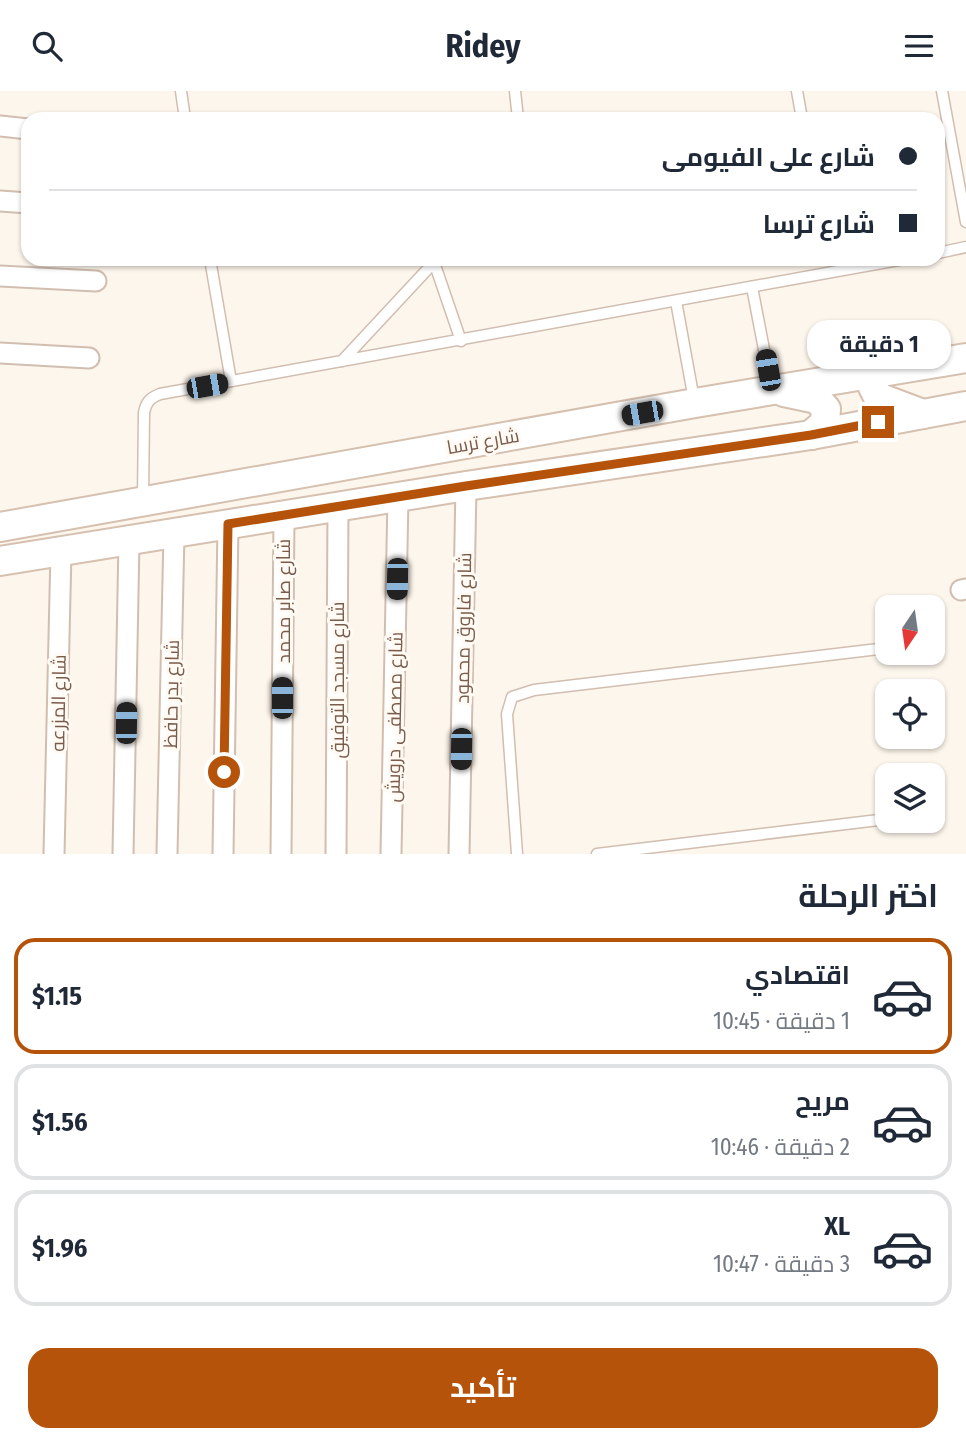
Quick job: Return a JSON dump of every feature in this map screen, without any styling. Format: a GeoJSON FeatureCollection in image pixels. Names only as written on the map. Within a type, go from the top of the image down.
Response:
{"type":"FeatureCollection","features":[{"type":"Feature","properties":{"kind":"main road","name":"شارع ترسا"},"geometry":{"type":"LineString","coordinates":[[0,527],[966,358]]}},
{"type":"Feature","properties":{"kind":"main road"},"geometry":{"type":"LineString","coordinates":[[877,373],[873,387],[878,397],[924,414]]}},
{"type":"Feature","properties":{"kind":"main road"},"geometry":{"type":"LineString","coordinates":[[774,390],[817,399],[822,403],[828,416],[825,423],[811,435]]}},
{"type":"Feature","properties":{"kind":"main road"},"geometry":{"type":"LineString","coordinates":[[0,561],[466,486],[811,435],[966,406]]}},
{"type":"Feature","properties":{"kind":"street"},"geometry":{"type":"LineString","coordinates":[[0,127],[21,128]]}},
{"type":"Feature","properties":{"kind":"street"},"geometry":{"type":"LineString","coordinates":[[0,201],[21,202]]}},
{"type":"Feature","properties":{"kind":"street"},"geometry":{"type":"LineString","coordinates":[[0,276],[96,281]]}},
{"type":"Feature","properties":{"kind":"street"},"geometry":{"type":"LineString","coordinates":[[0,353],[89,358]]}},
{"type":"Feature","properties":{"kind":"street","name":"شارع فاروق محمود"},"geometry":{"type":"LineString","coordinates":[[459,854],[466,486]]}},
{"type":"Feature","properties":{"kind":"street","name":"شارع مصطفى درويش"},"geometry":{"type":"LineString","coordinates":[[391,854],[398,497]]}},
{"type":"Feature","properties":{"kind":"street","name":"شارع مسجد التوفيق"},"geometry":{"type":"LineString","coordinates":[[336,854],[338,507]]}},
{"type":"Feature","properties":{"kind":"street","name":"شارع صابر محمد"},"geometry":{"type":"LineString","coordinates":[[281,854],[284,516]]}},
{"type":"Feature","properties":{"kind":"street"},"geometry":{"type":"LineString","coordinates":[[223,854],[228,524]]}},
{"type":"Feature","properties":{"kind":"street","name":"شارع بدر حافظ"},"geometry":{"type":"LineString","coordinates":[[167,854],[174,533]]}},
{"type":"Feature","properties":{"kind":"street"},"geometry":{"type":"LineString","coordinates":[[123,854],[129,541]]}},
{"type":"Feature","properties":{"kind":"street","name":"شارع المزرعه"},"geometry":{"type":"LineString","coordinates":[[54,854],[61,551]]}},
{"type":"Feature","properties":{"kind":"lane"},"geometry":{"type":"LineString","coordinates":[[181,91],[185,112]]}},
{"type":"Feature","properties":{"kind":"lane"},"geometry":{"type":"LineString","coordinates":[[515,91],[516,112]]}},
{"type":"Feature","properties":{"kind":"lane"},"geometry":{"type":"LineString","coordinates":[[797,91],[801,112]]}},
{"type":"Feature","properties":{"kind":"lane"},"geometry":{"type":"LineString","coordinates":[[942,91],[966,222]]}},
{"type":"Feature","properties":{"kind":"lane"},"geometry":{"type":"LineString","coordinates":[[945,137],[950,136]]}},
{"type":"Feature","properties":{"kind":"lane"},"geometry":{"type":"LineString","coordinates":[[945,252],[966,247]]}},
{"type":"Feature","properties":{"kind":"lane"},"geometry":{"type":"LineString","coordinates":[[210,266],[231,381]]}},
{"type":"Feature","properties":{"kind":"lane"},"geometry":{"type":"LineString","coordinates":[[342,362],[429,266]]}},
{"type":"Feature","properties":{"kind":"lane"},"geometry":{"type":"LineString","coordinates":[[436,266],[461,341]]}},
{"type":"Feature","properties":{"kind":"lane"},"geometry":{"type":"LineString","coordinates":[[143,500],[146,404],[152,397],[160,394],[866,266]]}},
{"type":"Feature","properties":{"kind":"lane"},"geometry":{"type":"LineString","coordinates":[[752,287],[774,390]]}},
{"type":"Feature","properties":{"kind":"lane"},"geometry":{"type":"LineString","coordinates":[[676,301],[695,404]]}},
{"type":"Feature","properties":{"kind":"lane"},"geometry":{"type":"LineString","coordinates":[[517,854],[507,714],[512,697],[534,689],[875,649]]}},
{"type":"Feature","properties":{"kind":"lane"},"geometry":{"type":"LineString","coordinates":[[597,854],[875,820]]}},
{"type":"Feature","properties":{"kind":"route"},"geometry":{"type":"LineString","coordinates":[[224,772],[228,524],[811,435],[878,422]]}}]}
